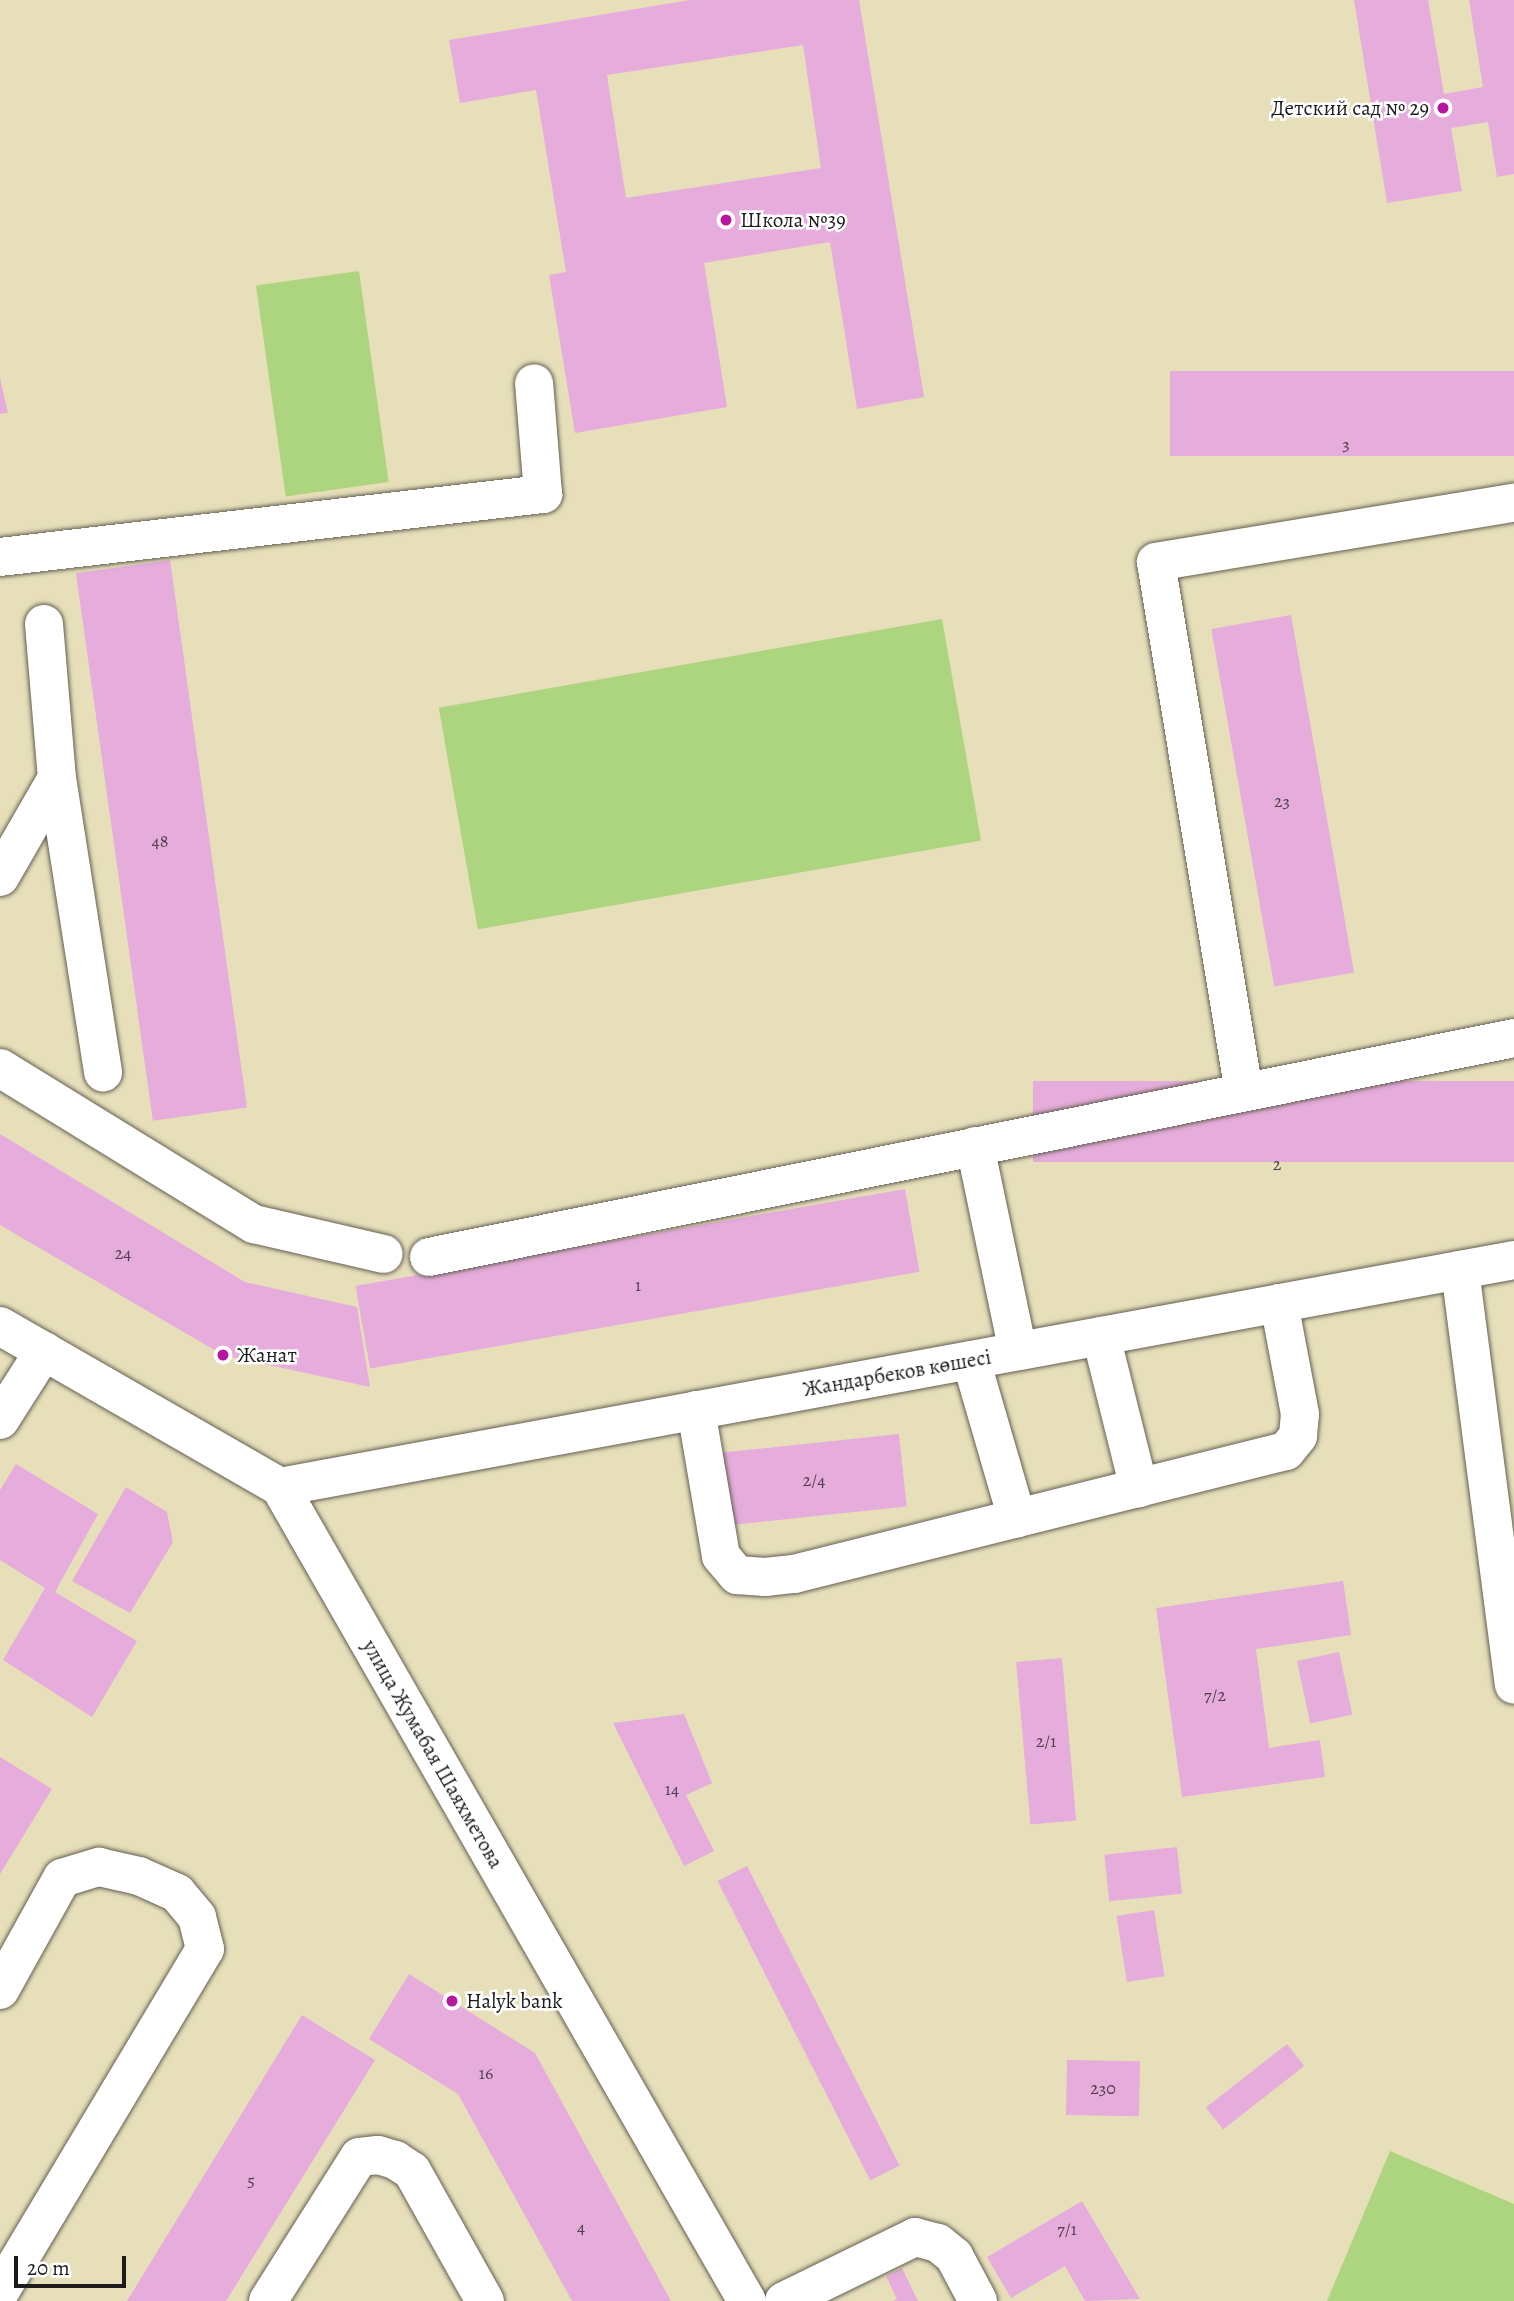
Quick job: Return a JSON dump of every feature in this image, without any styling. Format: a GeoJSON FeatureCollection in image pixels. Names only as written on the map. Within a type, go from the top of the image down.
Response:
{"type":"FeatureCollection","features":[{"type":"Feature","properties":{"kind":"street"},"geometry":{"type":"LineString","coordinates":[[0,557],[543,494],[534,383]]}},
{"type":"Feature","properties":{"kind":"street"},"geometry":{"type":"LineString","coordinates":[[1244,1092],[1156,562],[1514,503]]}},
{"type":"Feature","properties":{"kind":"street"},"geometry":{"type":"LineString","coordinates":[[44,624],[57,778],[103,1072]]}},
{"type":"Feature","properties":{"kind":"street"},"geometry":{"type":"LineString","coordinates":[[0,877],[57,778]]}},
{"type":"Feature","properties":{"kind":"street"},"geometry":{"type":"LineString","coordinates":[[429,1256],[1514,1038]]}},
{"type":"Feature","properties":{"kind":"street"},"geometry":{"type":"LineString","coordinates":[[0,1068],[254,1224],[384,1254]]}},
{"type":"Feature","properties":{"kind":"street"},"geometry":{"type":"LineString","coordinates":[[975,1146],[1018,1351]]}},
{"type":"Feature","properties":{"kind":"street","name":"Жандарбеков көшесі"},"geometry":{"type":"LineString","coordinates":[[280,1487],[1514,1260]]}},
{"type":"Feature","properties":{"kind":"street"},"geometry":{"type":"LineString","coordinates":[[1460,1270],[1514,1684]]}},
{"type":"Feature","properties":{"kind":"street"},"geometry":{"type":"LineString","coordinates":[[696,1410],[721,1556],[737,1574],[765,1577],[794,1573],[1286,1451],[1298,1436],[1300,1414],[1279,1303]]}},
{"type":"Feature","properties":{"kind":"street"},"geometry":{"type":"LineString","coordinates":[[0,1326],[280,1487]]}},
{"type":"Feature","properties":{"kind":"street"},"geometry":{"type":"LineString","coordinates":[[1101,1336],[1139,1488]]}},
{"type":"Feature","properties":{"kind":"street"},"geometry":{"type":"LineString","coordinates":[[0,1420],[44,1351]]}},
{"type":"Feature","properties":{"kind":"street"},"geometry":{"type":"LineString","coordinates":[[971,1360],[1017,1518]]}},
{"type":"Feature","properties":{"kind":"street","name":"улица Жумабая Шаяхметова"},"geometry":{"type":"LineString","coordinates":[[280,1487],[747,2301]]}},
{"type":"Feature","properties":{"kind":"street"},"geometry":{"type":"LineString","coordinates":[[0,1990],[62,1878],[99,1867],[139,1876],[177,1893],[197,1917],[205,1949],[0,2292]]}},
{"type":"Feature","properties":{"kind":"street"},"geometry":{"type":"LineString","coordinates":[[268,2301],[359,2157],[378,2155],[395,2160],[412,2171],[485,2301]]}},
{"type":"Feature","properties":{"kind":"street"},"geometry":{"type":"LineString","coordinates":[[784,2301],[915,2237],[938,2243],[954,2256],[978,2301]]}},
{"type":"Feature","properties":{"kind":"green space"},"geometry":{"type":"Polygon","coordinates":[[[359,271],[389,482],[286,496],[256,285],[359,271]]]}},
{"type":"Feature","properties":{"kind":"green space"},"geometry":{"type":"Polygon","coordinates":[[[942,619],[981,841],[478,929],[439,708],[942,619]]]}},
{"type":"Feature","properties":{"kind":"green space"},"geometry":{"type":"Polygon","coordinates":[[[1390,2151],[1514,2204],[1514,2301],[1327,2301],[1390,2151]]]}},
{"type":"Feature","properties":{"kind":"building","name":"Школа №39"},"geometry":{"type":"Polygon","coordinates":[[[690,0],[859,0],[924,397],[857,409],[830,242],[704,263],[727,407],[575,433],[549,275],[566,272],[536,90],[460,103],[449,40],[690,0]],[[803,45],[607,75],[626,198],[821,168],[803,45]]]}},
{"type":"Feature","properties":{"kind":"building","name":"Детский сад № 29"},"geometry":{"type":"Polygon","coordinates":[[[1354,0],[1428,0],[1444,94],[1483,87],[1469,0],[1514,0],[1514,174],[1497,177],[1488,122],[1451,128],[1462,191],[1387,203],[1354,0]]]}},
{"type":"Feature","properties":{"kind":"building"},"geometry":{"type":"Polygon","coordinates":[[[1170,371],[1514,371],[1514,456],[1170,456],[1170,371]]]}},
{"type":"Feature","properties":{"kind":"building"},"geometry":{"type":"Polygon","coordinates":[[[0,378],[8,413],[0,414],[0,378]]]}},
{"type":"Feature","properties":{"kind":"building"},"geometry":{"type":"Polygon","coordinates":[[[170,560],[247,1108],[153,1121],[76,573],[170,560]]]}},
{"type":"Feature","properties":{"kind":"building"},"geometry":{"type":"Polygon","coordinates":[[[1291,615],[1354,972],[1274,987],[1211,629],[1291,615]]]}},
{"type":"Feature","properties":{"kind":"building"},"geometry":{"type":"Polygon","coordinates":[[[1033,1081],[1514,1081],[1514,1162],[1033,1162],[1033,1081]]]}},
{"type":"Feature","properties":{"kind":"building"},"geometry":{"type":"Polygon","coordinates":[[[0,1134],[245,1282],[357,1307],[370,1387],[223,1355],[0,1225],[0,1134]]]}},
{"type":"Feature","properties":{"kind":"building"},"geometry":{"type":"Polygon","coordinates":[[[905,1189],[920,1272],[370,1369],[355,1286],[905,1189]]]}},
{"type":"Feature","properties":{"kind":"building"},"geometry":{"type":"Polygon","coordinates":[[[899,1434],[907,1507],[730,1525],[722,1453],[899,1434]]]}},
{"type":"Feature","properties":{"kind":"building"},"geometry":{"type":"Polygon","coordinates":[[[16,1464],[98,1514],[55,1592],[137,1641],[92,1717],[3,1660],[45,1588],[0,1560],[0,1490],[16,1464]]]}},
{"type":"Feature","properties":{"kind":"building"},"geometry":{"type":"Polygon","coordinates":[[[126,1487],[167,1512],[173,1542],[130,1613],[72,1581],[126,1487]]]}},
{"type":"Feature","properties":{"kind":"building"},"geometry":{"type":"Polygon","coordinates":[[[1343,1581],[1351,1635],[1256,1649],[1269,1748],[1320,1740],[1325,1777],[1182,1797],[1156,1608],[1343,1581]]]}},
{"type":"Feature","properties":{"kind":"building"},"geometry":{"type":"Polygon","coordinates":[[[1339,1652],[1352,1715],[1310,1724],[1297,1661],[1339,1652]]]}},
{"type":"Feature","properties":{"kind":"building"},"geometry":{"type":"Polygon","coordinates":[[[1062,1658],[1076,1820],[1030,1824],[1016,1662],[1062,1658]]]}},
{"type":"Feature","properties":{"kind":"building"},"geometry":{"type":"Polygon","coordinates":[[[684,1714],[712,1783],[686,1795],[714,1851],[684,1866],[613,1723],[684,1714]]]}},
{"type":"Feature","properties":{"kind":"building"},"geometry":{"type":"Polygon","coordinates":[[[0,1757],[52,1789],[0,1874],[0,1757]]]}},
{"type":"Feature","properties":{"kind":"building"},"geometry":{"type":"Polygon","coordinates":[[[1177,1847],[1182,1894],[1109,1901],[1104,1855],[1177,1847]]]}},
{"type":"Feature","properties":{"kind":"building"},"geometry":{"type":"Polygon","coordinates":[[[747,1866],[900,2165],[870,2180],[718,1881],[747,1866]]]}},
{"type":"Feature","properties":{"kind":"building"},"geometry":{"type":"Polygon","coordinates":[[[1154,1910],[1164,1976],[1127,1982],[1116,1916],[1154,1910]]]}},
{"type":"Feature","properties":{"kind":"building"},"geometry":{"type":"Polygon","coordinates":[[[409,1974],[535,2053],[671,2301],[572,2301],[458,2094],[369,2039],[409,1974]]]}},
{"type":"Feature","properties":{"kind":"building"},"geometry":{"type":"Polygon","coordinates":[[[302,2015],[375,2060],[226,2301],[127,2301],[302,2015]]]}},
{"type":"Feature","properties":{"kind":"building"},"geometry":{"type":"Polygon","coordinates":[[[1287,2044],[1304,2066],[1223,2129],[1206,2107],[1287,2044]]]}},
{"type":"Feature","properties":{"kind":"building"},"geometry":{"type":"Polygon","coordinates":[[[1067,2060],[1140,2061],[1139,2116],[1066,2115],[1067,2060]]]}},
{"type":"Feature","properties":{"kind":"building"},"geometry":{"type":"Polygon","coordinates":[[[1082,2201],[1140,2299],[1085,2301],[1065,2266],[1011,2298],[987,2257],[1082,2201]]]}},
{"type":"Feature","properties":{"kind":"building"},"geometry":{"type":"Polygon","coordinates":[[[902,2268],[918,2301],[893,2301],[897,2299],[886,2276],[902,2268]]]}},
{"type":"Feature","properties":{"kind":"place","name":"Детский сад № 29"},"geometry":{"type":"Point","coordinates":[1443,108]}},
{"type":"Feature","properties":{"kind":"place","name":"Школа №39"},"geometry":{"type":"Point","coordinates":[726,220]}},
{"type":"Feature","properties":{"kind":"place","name":"Жанат"},"geometry":{"type":"Point","coordinates":[223,1355]}},
{"type":"Feature","properties":{"kind":"place","name":"Halyk bank"},"geometry":{"type":"Point","coordinates":[452,2001]}}]}
